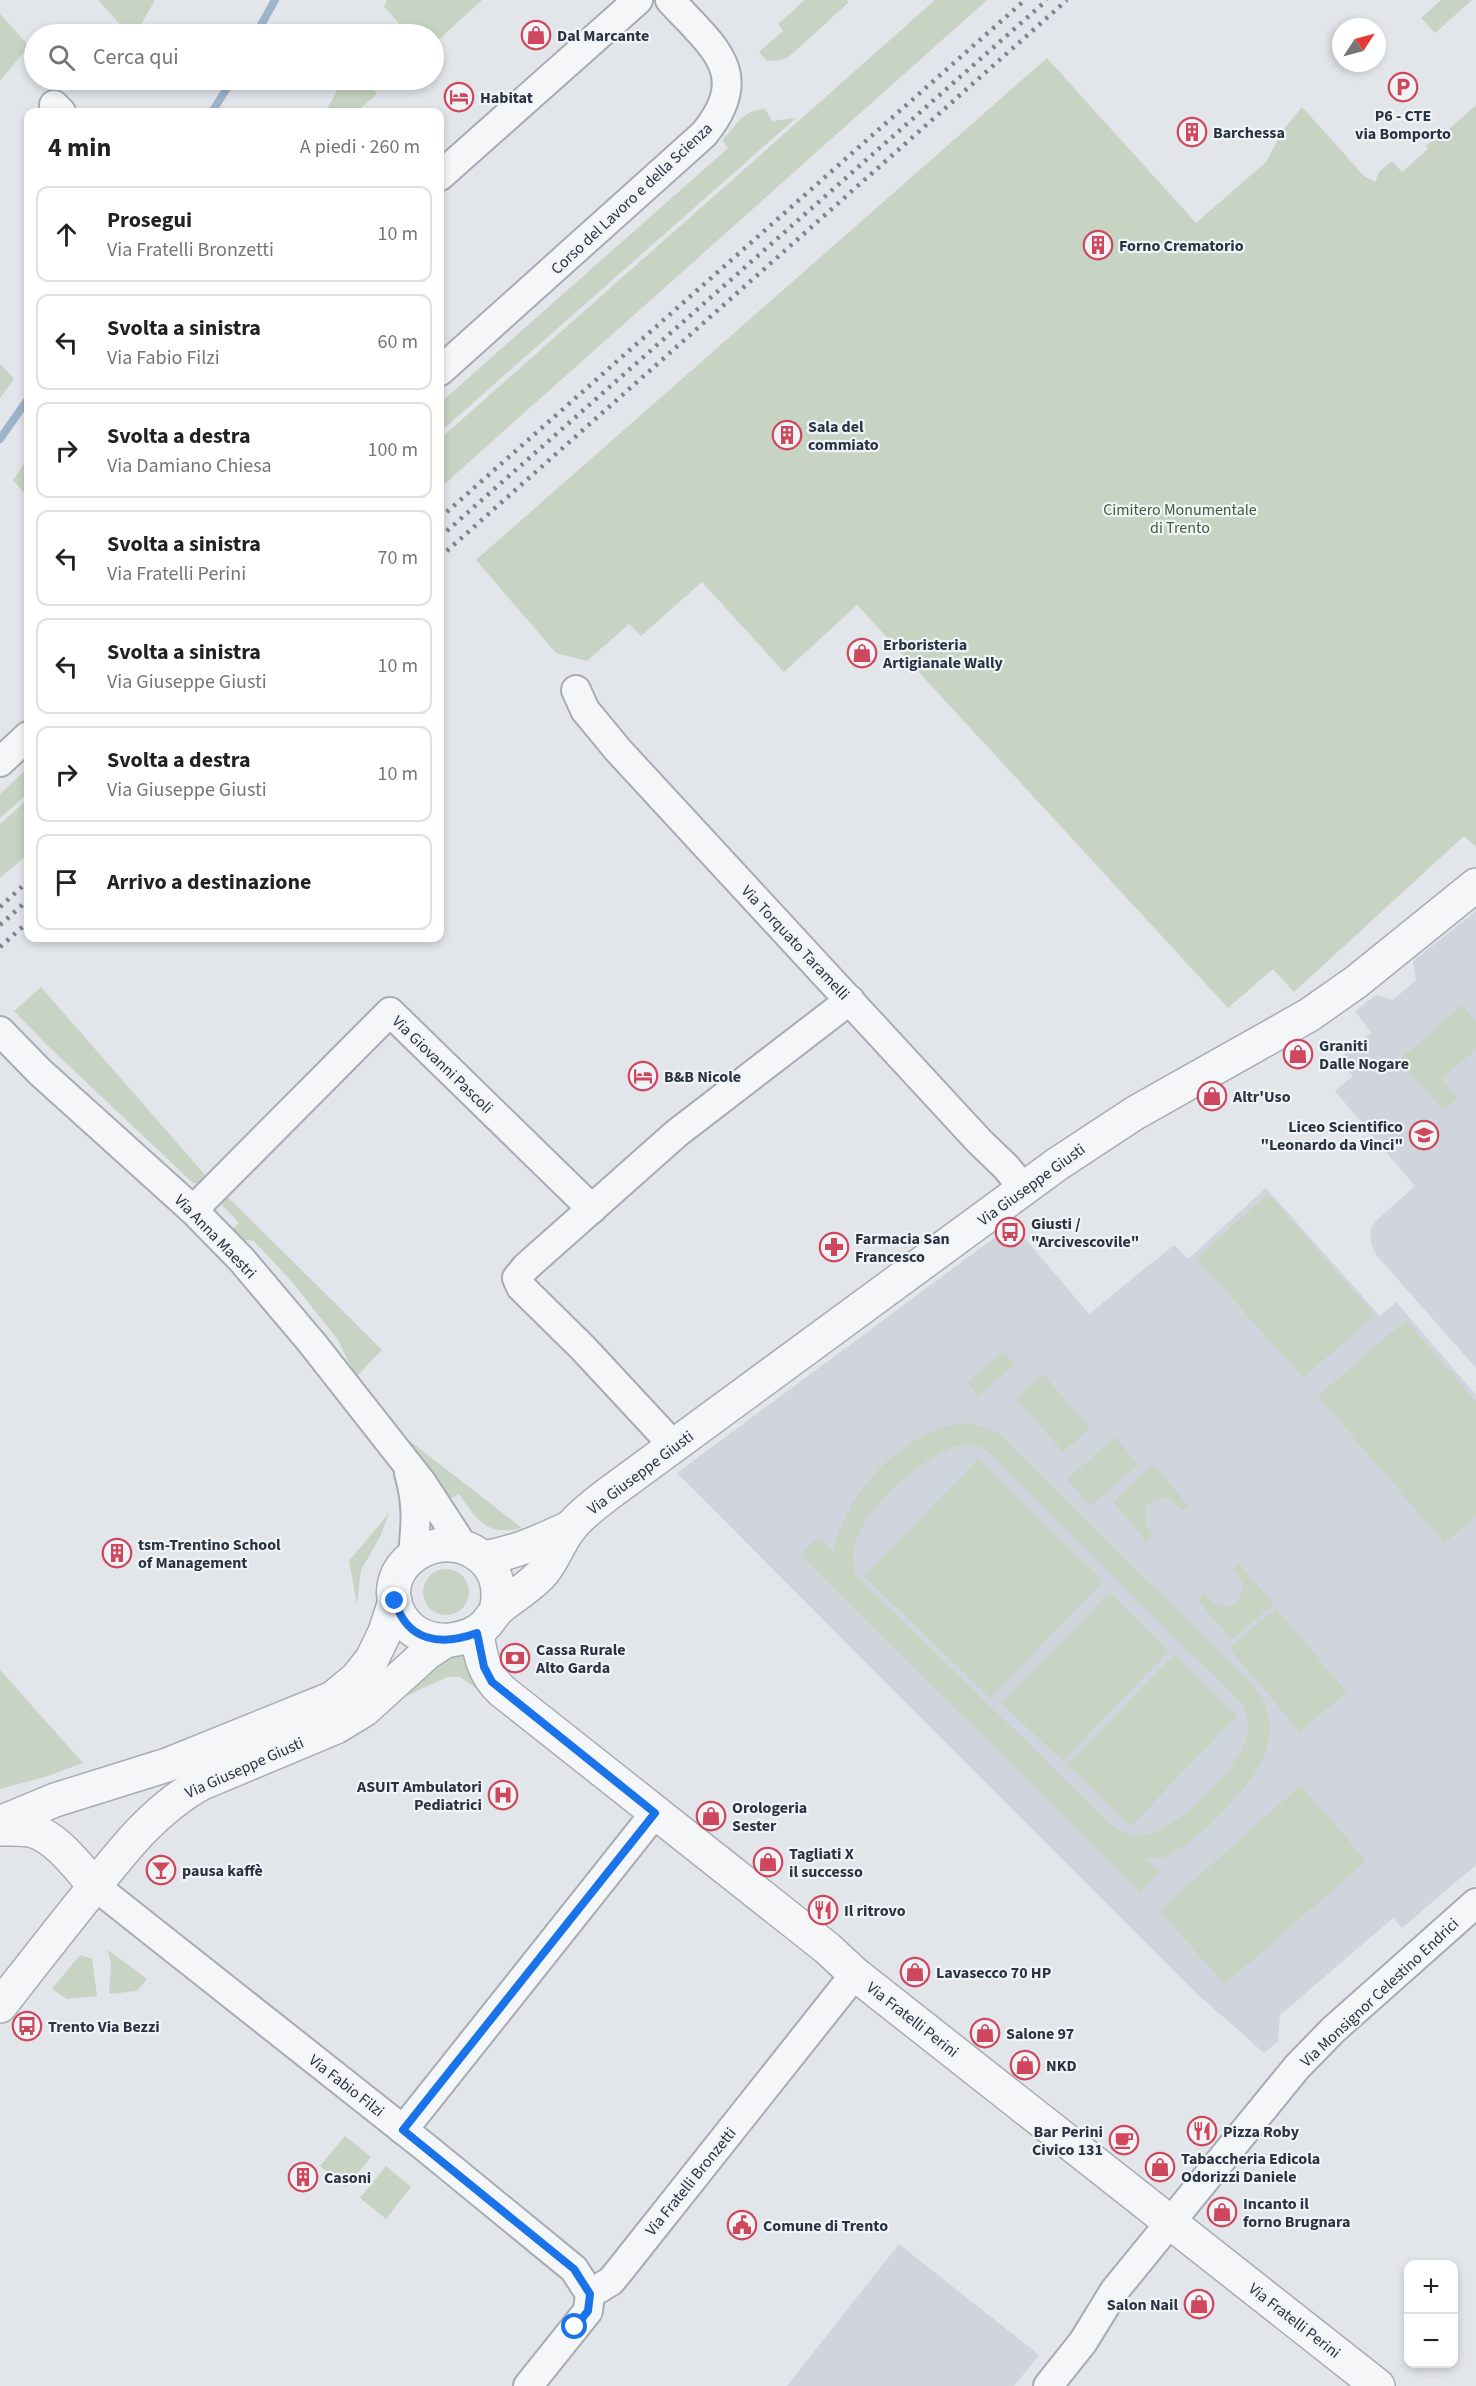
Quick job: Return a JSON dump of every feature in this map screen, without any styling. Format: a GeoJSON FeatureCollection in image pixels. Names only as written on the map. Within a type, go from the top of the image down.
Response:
{"type":"FeatureCollection","features":[{"type":"Feature","properties":{"kind":"street"},"geometry":{"type":"LineString","coordinates":[[444,172],[638,0]]}},
{"type":"Feature","properties":{"kind":"street","name":"Corso del Lavoro e della Scienza"},"geometry":{"type":"LineString","coordinates":[[444,367],[704,134],[716,119],[725,101],[728,86],[724,65],[714,50],[670,0]]}},
{"type":"Feature","properties":{"kind":"street","name":"Via Torquato Taramelli"},"geometry":{"type":"LineString","coordinates":[[576,690],[585,710],[618,750],[1024,1189]]}},
{"type":"Feature","properties":{"kind":"street"},"geometry":{"type":"LineString","coordinates":[[0,762],[24,740]]}},
{"type":"Feature","properties":{"kind":"street","name":"Via Giuseppe Giusti"},"geometry":{"type":"LineString","coordinates":[[0,1823],[55,1800],[167,1765],[333,1698],[357,1678],[372,1659],[385,1632],[395,1601],[395,1579],[413,1555],[435,1546],[454,1544],[473,1552],[508,1554],[528,1548],[571,1527],[608,1494],[1064,1159],[1125,1119],[1310,1015],[1356,982],[1476,885]]}},
{"type":"Feature","properties":{"kind":"street"},"geometry":{"type":"LineString","coordinates":[[674,1446],[583,1348],[521,1287],[517,1278],[526,1267],[677,1133],[850,1000]]}},
{"type":"Feature","properties":{"kind":"street","name":"Via Giovanni Pascoli"},"geometry":{"type":"LineString","coordinates":[[193,1209],[390,1012],[592,1209]]}},
{"type":"Feature","properties":{"kind":"street","name":"Via Anna Maestri"},"geometry":{"type":"LineString","coordinates":[[0,1030],[40,1072],[193,1209],[241,1259],[312,1343],[473,1552]]}},
{"type":"Feature","properties":{"kind":"street","name":"Via Anna Maestri"},"geometry":{"type":"LineString","coordinates":[[406,1466],[415,1496],[417,1517],[413,1555]]}},
{"type":"Feature","properties":{"kind":"street","name":"Via Giuseppe Giusti"},"geometry":{"type":"LineString","coordinates":[[0,2006],[94,1886],[156,1814],[182,1794],[200,1784],[336,1727],[364,1710],[427,1653],[445,1641],[463,1638],[486,1622],[544,1572],[571,1527]]}},
{"type":"Feature","properties":{"kind":"street"},"geometry":{"type":"LineString","coordinates":[[473,1552],[496,1577],[498,1589],[486,1622]]}},
{"type":"Feature","properties":{"kind":"street"},"geometry":{"type":"LineString","coordinates":[[395,1601],[398,1612],[411,1629],[430,1639],[445,1641]]}},
{"type":"Feature","properties":{"kind":"street","name":"Via Fratelli Perini"},"geometry":{"type":"LineString","coordinates":[[486,1622],[484,1667],[492,1682],[827,1948],[855,1974],[1171,2222],[1372,2384]]}},
{"type":"Feature","properties":{"kind":"street"},"geometry":{"type":"LineString","coordinates":[[403,2130],[655,1813]]}},
{"type":"Feature","properties":{"kind":"street"},"geometry":{"type":"LineString","coordinates":[[0,1829],[31,1830],[43,1835],[67,1856],[94,1886]]}},
{"type":"Feature","properties":{"kind":"street","name":"Via Fabio Filzi"},"geometry":{"type":"LineString","coordinates":[[94,1886],[566,2261],[582,2279],[590,2294]]}},
{"type":"Feature","properties":{"kind":"street","name":"Via Monsignor Celestino Endrici"},"geometry":{"type":"LineString","coordinates":[[1048,2386],[1083,2342],[1115,2290],[1314,2049],[1476,1903]]}},
{"type":"Feature","properties":{"kind":"street","name":"Via Fratelli Bronzetti"},"geometry":{"type":"LineString","coordinates":[[590,2294],[611,2281],[855,1974]]}},
{"type":"Feature","properties":{"kind":"street"},"geometry":{"type":"LineString","coordinates":[[528,2386],[588,2311],[590,2294]]}},
{"type":"Feature","properties":{"kind":"shaded area","name":"Liceo Scientifico \"Leonardo da Vinci\""},"geometry":{"type":"Polygon","coordinates":[[[1476,911],[1476,1368],[1377,1256],[1371,1244],[1370,1230],[1376,1221],[1415,1186],[1335,1091],[1353,1076],[1339,1059],[1371,1033],[1355,1011],[1376,995],[1393,1000],[1416,980],[1413,961],[1476,911]]]}},
{"type":"Feature","properties":{"kind":"shaded area"},"geometry":{"type":"Polygon","coordinates":[[[1266,1188],[1380,1316],[1396,1302],[1476,1395],[1476,1865],[1402,1928],[1393,1918],[1280,2015],[1278,2041],[1264,2053],[1195,1992],[677,1473],[1013,1224],[1089,1314],[1174,1245],[1188,1259],[1266,1188]]]}},
{"type":"Feature","properties":{"kind":"shaded area"},"geometry":{"type":"Polygon","coordinates":[[[899,2244],[1039,2355],[1014,2386],[787,2386],[899,2244]]]}},
{"type":"Feature","properties":{"kind":"green space"},"geometry":{"type":"Polygon","coordinates":[[[98,0],[155,0],[142,24],[120,24],[98,0]]]}},
{"type":"Feature","properties":{"kind":"green space"},"geometry":{"type":"Polygon","coordinates":[[[387,0],[482,0],[444,35],[444,24],[400,24],[384,7],[387,0]]]}},
{"type":"Feature","properties":{"kind":"green space"},"geometry":{"type":"Polygon","coordinates":[[[805,0],[847,0],[848,3],[791,55],[782,60],[767,61],[759,52],[783,31],[778,24],[805,0]]]}},
{"type":"Feature","properties":{"kind":"green space"},"geometry":{"type":"Polygon","coordinates":[[[935,0],[987,0],[444,484],[444,435],[935,0]]]}},
{"type":"Feature","properties":{"kind":"green space"},"geometry":{"type":"Polygon","coordinates":[[[1441,0],[1472,0],[1435,33],[1421,18],[1441,0]]]}},
{"type":"Feature","properties":{"kind":"green space"},"geometry":{"type":"Polygon","coordinates":[[[0,14],[24,40],[24,52],[0,81],[0,14]]]}},
{"type":"Feature","properties":{"kind":"green space","name":"Cimitero Monumentale di Trento"},"geometry":{"type":"Polygon","coordinates":[[[1047,58],[1196,223],[1266,162],[1283,130],[1302,107],[1364,176],[1375,182],[1379,172],[1392,161],[1402,172],[1428,149],[1426,146],[1476,105],[1476,847],[1464,836],[1294,992],[1273,969],[1228,1008],[857,605],[784,672],[702,582],[641,636],[629,624],[587,661],[556,653],[476,560],[1047,58]]]}},
{"type":"Feature","properties":{"kind":"green space"},"geometry":{"type":"Polygon","coordinates":[[[337,90],[373,90],[377,94],[361,108],[327,108],[337,90]]]}},
{"type":"Feature","properties":{"kind":"green space"},"geometry":{"type":"Polygon","coordinates":[[[765,109],[772,121],[796,118],[444,428],[444,399],[728,148],[722,140],[740,120],[757,110],[765,109]]]}},
{"type":"Feature","properties":{"kind":"green space"},"geometry":{"type":"Polygon","coordinates":[[[0,364],[14,379],[0,398],[0,364]]]}},
{"type":"Feature","properties":{"kind":"green space"},"geometry":{"type":"Polygon","coordinates":[[[24,464],[24,493],[13,480],[24,464]]]}},
{"type":"Feature","properties":{"kind":"green space"},"geometry":{"type":"Polygon","coordinates":[[[24,772],[24,797],[0,818],[0,794],[24,772]]]}},
{"type":"Feature","properties":{"kind":"green space"},"geometry":{"type":"Polygon","coordinates":[[[24,803],[24,857],[0,878],[0,824],[24,803]]]}},
{"type":"Feature","properties":{"kind":"green space"},"geometry":{"type":"Polygon","coordinates":[[[41,987],[206,1176],[199,1184],[193,1183],[14,1011],[41,987]]]}},
{"type":"Feature","properties":{"kind":"green space"},"geometry":{"type":"Polygon","coordinates":[[[1462,1005],[1476,1022],[1476,1049],[1442,1079],[1458,1098],[1443,1110],[1399,1060],[1462,1005]]]}},
{"type":"Feature","properties":{"kind":"green space"},"geometry":{"type":"Polygon","coordinates":[[[225,1194],[382,1350],[356,1377],[338,1340],[292,1282],[254,1241],[240,1239],[231,1230],[239,1223],[218,1201],[225,1194]]]}},
{"type":"Feature","properties":{"kind":"green space"},"geometry":{"type":"Polygon","coordinates":[[[1268,1194],[1375,1315],[1303,1378],[1196,1258],[1268,1194]]]}},
{"type":"Feature","properties":{"kind":"green space"},"geometry":{"type":"Polygon","coordinates":[[[1406,1320],[1476,1402],[1476,1516],[1444,1543],[1318,1396],[1406,1320]]]}},
{"type":"Feature","properties":{"kind":"green space"},"geometry":{"type":"Polygon","coordinates":[[[1004,1351],[1015,1365],[978,1396],[967,1382],[1004,1351]]]}},
{"type":"Feature","properties":{"kind":"green space"},"geometry":{"type":"Polygon","coordinates":[[[1043,1374],[1090,1428],[1063,1452],[1015,1397],[1043,1374]]]}},
{"type":"Feature","properties":{"kind":"green space"},"geometry":{"type":"Polygon","coordinates":[[[962,1423],[983,1426],[998,1433],[1258,1691],[1265,1704],[1270,1725],[1269,1740],[1262,1761],[1253,1777],[1227,1808],[1196,1837],[1167,1856],[1146,1859],[1159,1873],[1140,1892],[800,1555],[819,1537],[833,1551],[850,1508],[878,1470],[914,1441],[934,1430],[962,1423]],[[965,1444],[949,1450],[913,1471],[895,1486],[866,1520],[857,1538],[853,1555],[855,1574],[1112,1826],[1133,1836],[1148,1834],[1165,1827],[1200,1800],[1231,1766],[1248,1732],[1248,1720],[1243,1705],[990,1453],[979,1446],[965,1444]]]}},
{"type":"Feature","properties":{"kind":"green space"},"geometry":{"type":"Polygon","coordinates":[[[402,1435],[522,1528],[500,1530],[492,1528],[478,1519],[459,1494],[451,1499],[402,1435]]]}},
{"type":"Feature","properties":{"kind":"green space"},"geometry":{"type":"Polygon","coordinates":[[[1115,1437],[1138,1465],[1090,1506],[1067,1479],[1115,1437]]]}},
{"type":"Feature","properties":{"kind":"green space"},"geometry":{"type":"Polygon","coordinates":[[[978,1459],[1103,1581],[990,1698],[864,1576],[978,1459]]]}},
{"type":"Feature","properties":{"kind":"green space"},"geometry":{"type":"Polygon","coordinates":[[[1153,1465],[1188,1505],[1182,1511],[1170,1499],[1162,1498],[1150,1503],[1145,1508],[1146,1525],[1154,1535],[1146,1542],[1113,1502],[1153,1465]]]}},
{"type":"Feature","properties":{"kind":"green space"},"geometry":{"type":"Polygon","coordinates":[[[389,1513],[380,1537],[361,1570],[357,1604],[349,1561],[389,1513]]]}},
{"type":"Feature","properties":{"kind":"green space"},"geometry":{"type":"Polygon","coordinates":[[[1239,1564],[1274,1604],[1232,1639],[1197,1600],[1205,1593],[1222,1606],[1230,1606],[1236,1602],[1243,1587],[1243,1583],[1233,1569],[1239,1564]]]}},
{"type":"Feature","properties":{"kind":"green space"},"geometry":{"type":"Polygon","coordinates":[[[446,1569],[462,1576],[469,1592],[462,1608],[446,1615],[430,1608],[423,1592],[430,1576],[446,1569]]]}},
{"type":"Feature","properties":{"kind":"green space"},"geometry":{"type":"Polygon","coordinates":[[[1109,1593],[1169,1651],[1062,1761],[1002,1703],[1109,1593]]]}},
{"type":"Feature","properties":{"kind":"green space"},"geometry":{"type":"Polygon","coordinates":[[[1276,1608],[1347,1692],[1300,1732],[1229,1648],[1276,1608]]]}},
{"type":"Feature","properties":{"kind":"green space"},"geometry":{"type":"Polygon","coordinates":[[[468,1650],[487,1696],[460,1677],[447,1677],[404,1697],[404,1689],[451,1656],[468,1650]]]}},
{"type":"Feature","properties":{"kind":"green space"},"geometry":{"type":"Polygon","coordinates":[[[1174,1655],[1237,1716],[1131,1826],[1067,1765],[1174,1655]]]}},
{"type":"Feature","properties":{"kind":"green space"},"geometry":{"type":"Polygon","coordinates":[[[0,1670],[83,1763],[45,1777],[0,1789],[0,1670]]]}},
{"type":"Feature","properties":{"kind":"green space"},"geometry":{"type":"Polygon","coordinates":[[[1301,1785],[1366,1861],[1225,1984],[1159,1911],[1301,1785]]]}},
{"type":"Feature","properties":{"kind":"green space"},"geometry":{"type":"Polygon","coordinates":[[[108,1950],[147,1979],[137,1991],[109,1994],[111,1965],[108,1950]]]}},
{"type":"Feature","properties":{"kind":"green space"},"geometry":{"type":"Polygon","coordinates":[[[80,1955],[92,1959],[97,1996],[67,1999],[52,1989],[80,1955]]]}},
{"type":"Feature","properties":{"kind":"green space"},"geometry":{"type":"Polygon","coordinates":[[[345,2136],[371,2157],[346,2187],[320,2166],[345,2136]]]}},
{"type":"Feature","properties":{"kind":"green space"},"geometry":{"type":"Polygon","coordinates":[[[386,2166],[411,2187],[386,2219],[360,2198],[386,2166]]]}},
{"type":"Feature","properties":{"kind":"waterway"},"geometry":{"type":"LineString","coordinates":[[262,24],[275,0]]}},
{"type":"Feature","properties":{"kind":"waterway"},"geometry":{"type":"LineString","coordinates":[[214,108],[226,90]]}},
{"type":"Feature","properties":{"kind":"waterway"},"geometry":{"type":"LineString","coordinates":[[0,439],[24,405]]}},
{"type":"Feature","properties":{"kind":"railway"},"geometry":{"type":"LineString","coordinates":[[444,514],[1025,0]]}},
{"type":"Feature","properties":{"kind":"railway"},"geometry":{"type":"LineString","coordinates":[[444,533],[1047,0]]}},
{"type":"Feature","properties":{"kind":"railway"},"geometry":{"type":"LineString","coordinates":[[444,553],[1067,0]]}},
{"type":"Feature","properties":{"kind":"railway"},"geometry":{"type":"LineString","coordinates":[[0,907],[24,885]]}},
{"type":"Feature","properties":{"kind":"railway"},"geometry":{"type":"LineString","coordinates":[[0,925],[24,904]]}},
{"type":"Feature","properties":{"kind":"railway"},"geometry":{"type":"LineString","coordinates":[[0,947],[24,926]]}},
{"type":"Feature","properties":{"kind":"place","name":"Dal Marcante"},"geometry":{"type":"Point","coordinates":[536,35]}},
{"type":"Feature","properties":{"kind":"place","name":"P6 - CTE via Bomporto"},"geometry":{"type":"Point","coordinates":[1403,87]}},
{"type":"Feature","properties":{"kind":"place","name":"Habitat"},"geometry":{"type":"Point","coordinates":[459,97]}},
{"type":"Feature","properties":{"kind":"place","name":"Barchessa"},"geometry":{"type":"Point","coordinates":[1192,132]}},
{"type":"Feature","properties":{"kind":"place","name":"Forno Crematorio"},"geometry":{"type":"Point","coordinates":[1098,245]}},
{"type":"Feature","properties":{"kind":"place","name":"Sala del commiato"},"geometry":{"type":"Point","coordinates":[787,435]}},
{"type":"Feature","properties":{"kind":"place","name":"Erboristeria Artigianale Wally"},"geometry":{"type":"Point","coordinates":[862,653]}},
{"type":"Feature","properties":{"kind":"place","name":"Graniti Dalle Nogare"},"geometry":{"type":"Point","coordinates":[1298,1054]}},
{"type":"Feature","properties":{"kind":"place","name":"B&B Nicole"},"geometry":{"type":"Point","coordinates":[643,1076]}},
{"type":"Feature","properties":{"kind":"place","name":"Altr'Uso"},"geometry":{"type":"Point","coordinates":[1212,1096]}},
{"type":"Feature","properties":{"kind":"place","name":"Liceo Scientifico \"Leonardo da Vinci\""},"geometry":{"type":"Point","coordinates":[1424,1135]}},
{"type":"Feature","properties":{"kind":"place","name":"Giusti / \"Arcivescovile\""},"geometry":{"type":"Point","coordinates":[1010,1232]}},
{"type":"Feature","properties":{"kind":"place","name":"Farmacia San Francesco"},"geometry":{"type":"Point","coordinates":[834,1247]}},
{"type":"Feature","properties":{"kind":"place","name":"tsm-Trentino School of Management"},"geometry":{"type":"Point","coordinates":[117,1553]}},
{"type":"Feature","properties":{"kind":"place","name":"Cassa Rurale Alto Garda"},"geometry":{"type":"Point","coordinates":[515,1658]}},
{"type":"Feature","properties":{"kind":"place","name":"ASUIT Ambulatori Pediatrici"},"geometry":{"type":"Point","coordinates":[503,1795]}},
{"type":"Feature","properties":{"kind":"place","name":"Orologeria Sester"},"geometry":{"type":"Point","coordinates":[711,1816]}},
{"type":"Feature","properties":{"kind":"place","name":"Tagliati X il successo"},"geometry":{"type":"Point","coordinates":[768,1862]}},
{"type":"Feature","properties":{"kind":"place","name":"pausa kaffè"},"geometry":{"type":"Point","coordinates":[161,1870]}},
{"type":"Feature","properties":{"kind":"place","name":"Il ritrovo"},"geometry":{"type":"Point","coordinates":[823,1910]}},
{"type":"Feature","properties":{"kind":"place","name":"Lavasecco 70 HP"},"geometry":{"type":"Point","coordinates":[915,1972]}},
{"type":"Feature","properties":{"kind":"place","name":"Trento Via Bezzi"},"geometry":{"type":"Point","coordinates":[27,2026]}},
{"type":"Feature","properties":{"kind":"place","name":"Salone 97"},"geometry":{"type":"Point","coordinates":[985,2033]}},
{"type":"Feature","properties":{"kind":"place","name":"NKD"},"geometry":{"type":"Point","coordinates":[1025,2065]}},
{"type":"Feature","properties":{"kind":"place","name":"Pizza Roby"},"geometry":{"type":"Point","coordinates":[1202,2131]}},
{"type":"Feature","properties":{"kind":"place","name":"Bar Perini Civico 131"},"geometry":{"type":"Point","coordinates":[1124,2140]}},
{"type":"Feature","properties":{"kind":"place","name":"Tabaccheria Edicola Odorizzi Daniele"},"geometry":{"type":"Point","coordinates":[1160,2167]}},
{"type":"Feature","properties":{"kind":"place","name":"Casoni"},"geometry":{"type":"Point","coordinates":[303,2177]}},
{"type":"Feature","properties":{"kind":"place","name":"Incanto il forno Brugnara"},"geometry":{"type":"Point","coordinates":[1222,2212]}},
{"type":"Feature","properties":{"kind":"place","name":"Comune di Trento"},"geometry":{"type":"Point","coordinates":[742,2225]}},
{"type":"Feature","properties":{"kind":"place","name":"Salon Nail"},"geometry":{"type":"Point","coordinates":[1199,2304]}},
{"type":"Feature","properties":{"kind":"route"},"geometry":{"type":"LineString","coordinates":[[395,1601],[398,1612],[411,1629],[430,1639],[453,1640],[477,1633],[484,1667],[492,1682],[655,1813],[403,2130],[574,2269],[590,2294],[588,2311],[575,2327]]}}]}
